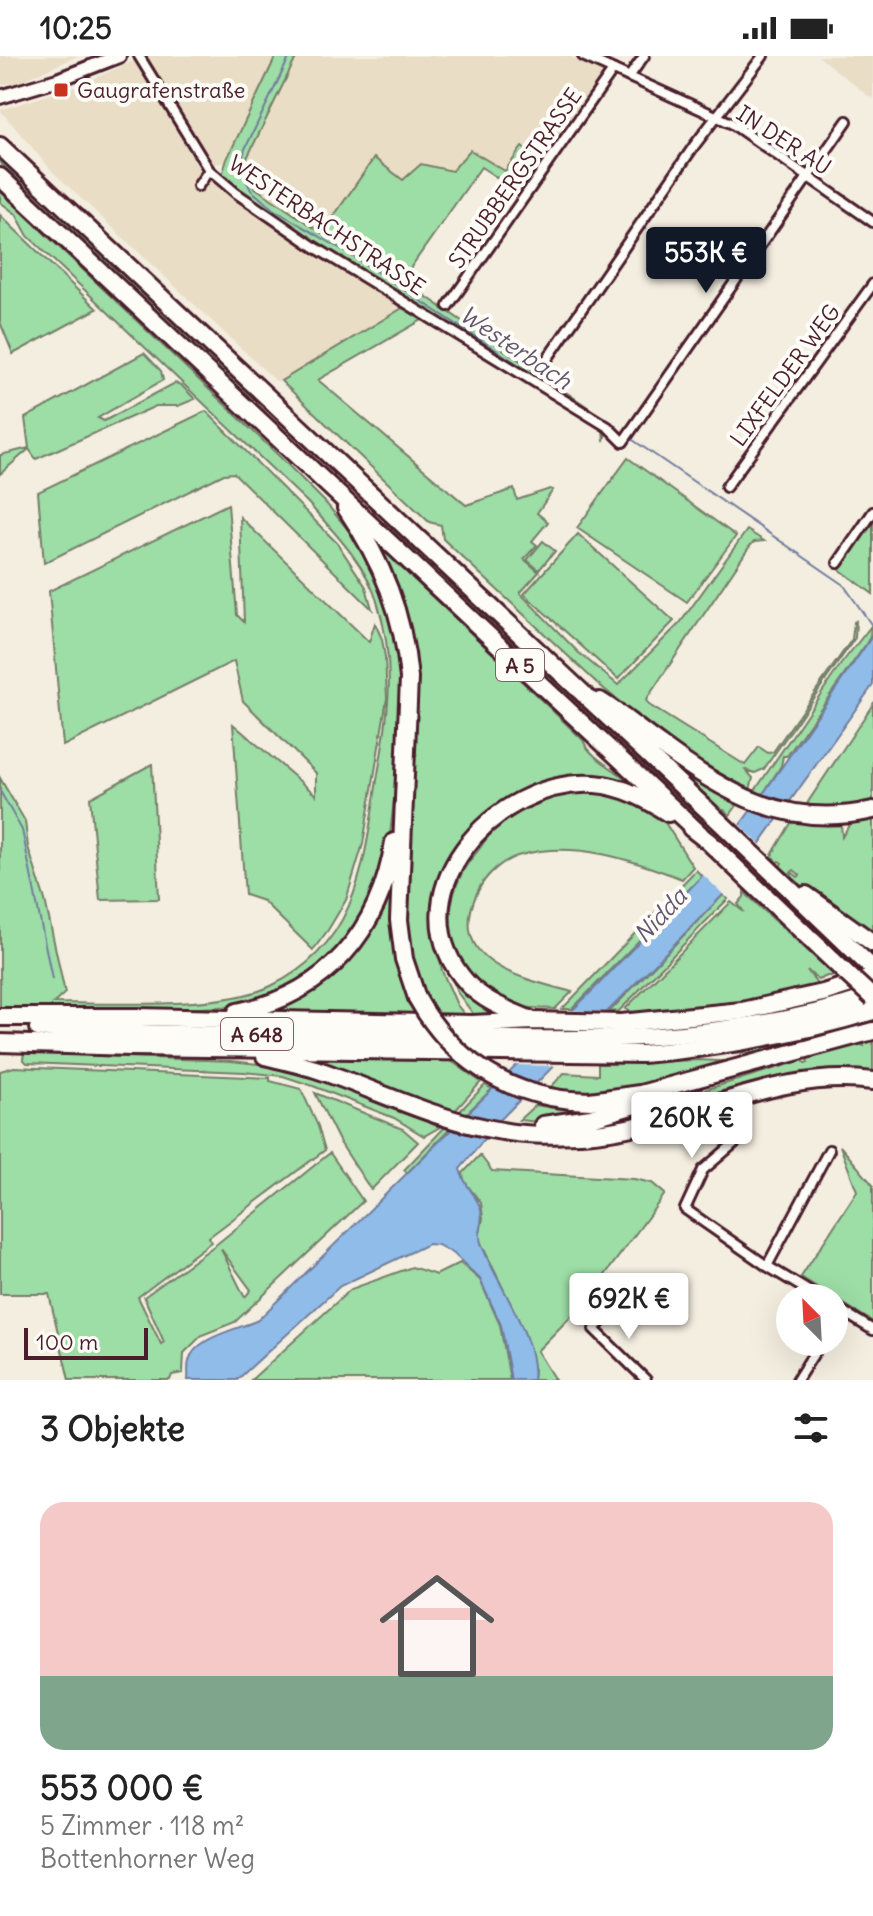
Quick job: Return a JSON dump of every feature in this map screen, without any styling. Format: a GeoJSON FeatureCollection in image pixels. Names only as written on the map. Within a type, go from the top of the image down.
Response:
{"type":"FeatureCollection","features":[{"type":"Feature","properties":{"kind":"highway","name":"A 5"},"geometry":{"type":"LineString","coordinates":[[0,146],[722,824],[872,971]]}},
{"type":"Feature","properties":{"kind":"highway","name":"A 5"},"geometry":{"type":"LineString","coordinates":[[0,177],[873,997]]}},
{"type":"Feature","properties":{"kind":"highway","name":"A 648"},"geometry":{"type":"LineString","coordinates":[[137,1017],[251,1009],[287,997],[315,981],[349,950],[367,923],[387,876],[404,802],[409,678],[406,641],[388,584],[339,497]]}},
{"type":"Feature","properties":{"kind":"highway"},"geometry":{"type":"LineString","coordinates":[[577,688],[617,711],[687,765],[765,807],[801,816],[834,817],[873,810]]}},
{"type":"Feature","properties":{"kind":"highway","name":"A 5"},"geometry":{"type":"LineString","coordinates":[[533,1021],[502,1008],[478,993],[458,971],[445,942],[444,892],[457,859],[476,833],[513,803],[545,789],[561,785],[597,784],[646,800],[705,838]]}},
{"type":"Feature","properties":{"kind":"highway"},"geometry":{"type":"LineString","coordinates":[[404,802],[400,930],[404,959],[417,998],[441,1034],[453,1047],[496,1078],[534,1094],[590,1101],[640,1094],[693,1081],[872,1031]]}},
{"type":"Feature","properties":{"kind":"highway","name":"A 5"},"geometry":{"type":"LineString","coordinates":[[766,866],[873,943]]}},
{"type":"Feature","properties":{"kind":"highway","name":"A 648"},"geometry":{"type":"LineString","coordinates":[[0,1017],[472,1024],[533,1021],[621,1023],[742,1011],[823,993],[872,971]]}},
{"type":"Feature","properties":{"kind":"highway","name":"A 648"},"geometry":{"type":"LineString","coordinates":[[0,1043],[497,1053],[598,1048],[732,1030],[805,1016],[873,997]]}},
{"type":"Feature","properties":{"kind":"highway","name":"A 648"},"geometry":{"type":"LineString","coordinates":[[0,1025],[146,1032],[513,1039],[642,1054],[739,1044],[782,1036],[873,1011]]}},
{"type":"Feature","properties":{"kind":"highway"},"geometry":{"type":"LineString","coordinates":[[236,1049],[319,1070],[445,1118],[477,1126],[528,1130],[615,1130],[796,1083],[834,1079],[873,1081]]}},
{"type":"Feature","properties":{"kind":"highway"},"geometry":{"type":"LineString","coordinates":[[528,1130],[619,1111],[693,1081]]}},
{"type":"Feature","properties":{"kind":"main road"},"geometry":{"type":"LineString","coordinates":[[89,68],[104,56]]}},
{"type":"Feature","properties":{"kind":"main road"},"geometry":{"type":"LineString","coordinates":[[0,97],[119,56]]}},
{"type":"Feature","properties":{"kind":"street","name":"WESTERBACHSTRASSE"},"geometry":{"type":"LineString","coordinates":[[139,56],[209,170],[236,193],[313,246],[608,427],[624,441],[806,176]]}},
{"type":"Feature","properties":{"kind":"street","name":"IN DER AU"},"geometry":{"type":"LineString","coordinates":[[583,56],[731,123],[873,222]]}},
{"type":"Feature","properties":{"kind":"street"},"geometry":{"type":"LineString","coordinates":[[629,77],[644,56]]}},
{"type":"Feature","properties":{"kind":"street"},"geometry":{"type":"LineString","coordinates":[[541,368],[715,118],[763,56]]}},
{"type":"Feature","properties":{"kind":"street","name":"STRUBBERGSTRASSE"},"geometry":{"type":"LineString","coordinates":[[448,306],[613,70]]}},
{"type":"Feature","properties":{"kind":"street"},"geometry":{"type":"LineString","coordinates":[[806,176],[847,121]]}},
{"type":"Feature","properties":{"kind":"street","name":"WESTERBACHSTRASSE"},"geometry":{"type":"LineString","coordinates":[[198,186],[209,170]]}},
{"type":"Feature","properties":{"kind":"street","name":"LIXFELDER WEG"},"geometry":{"type":"LineString","coordinates":[[726,487],[873,284]]}},
{"type":"Feature","properties":{"kind":"street"},"geometry":{"type":"LineString","coordinates":[[838,563],[873,512]]}},
{"type":"Feature","properties":{"kind":"street"},"geometry":{"type":"LineString","coordinates":[[738,1140],[703,1170],[685,1209],[797,1284]]}},
{"type":"Feature","properties":{"kind":"street"},"geometry":{"type":"LineString","coordinates":[[767,1266],[829,1150]]}},
{"type":"Feature","properties":{"kind":"street"},"geometry":{"type":"LineString","coordinates":[[621,1302],[594,1329],[646,1380]]}},
{"type":"Feature","properties":{"kind":"street"},"geometry":{"type":"LineString","coordinates":[[848,1314],[873,1330]]}},
{"type":"Feature","properties":{"kind":"street"},"geometry":{"type":"LineString","coordinates":[[797,1380],[812,1356]]}},
{"type":"Feature","properties":{"kind":"shaded area"},"geometry":{"type":"Polygon","coordinates":[[[0,56],[78,56],[19,82],[0,85],[0,56]]]}},
{"type":"Feature","properties":{"kind":"shaded area"},"geometry":{"type":"Polygon","coordinates":[[[143,56],[276,56],[224,163],[214,164],[143,56]]]}},
{"type":"Feature","properties":{"kind":"shaded area"},"geometry":{"type":"Polygon","coordinates":[[[297,56],[569,56],[603,72],[542,160],[522,147],[505,172],[470,150],[452,171],[421,164],[403,180],[323,233],[254,187],[247,158],[297,56]]]}},
{"type":"Feature","properties":{"kind":"shaded area"},"geometry":{"type":"Polygon","coordinates":[[[818,56],[873,56],[873,99],[867,95],[818,56]]]}},
{"type":"Feature","properties":{"kind":"shaded area"},"geometry":{"type":"Polygon","coordinates":[[[133,61],[138,63],[193,147],[198,166],[211,179],[404,307],[303,369],[276,381],[53,172],[0,110],[77,86],[133,61]]]}},
{"type":"Feature","properties":{"kind":"green space"},"geometry":{"type":"Polygon","coordinates":[[[276,56],[297,56],[247,158],[254,187],[322,233],[374,158],[403,180],[421,164],[452,171],[470,150],[505,171],[522,147],[542,160],[519,192],[481,167],[402,280],[608,421],[604,441],[603,428],[424,319],[318,380],[466,505],[514,489],[517,500],[553,490],[537,513],[548,522],[532,541],[537,545],[524,559],[539,572],[520,593],[578,652],[618,685],[680,623],[747,530],[764,541],[754,542],[750,546],[646,700],[649,705],[745,765],[759,747],[768,753],[773,752],[852,639],[856,621],[855,638],[764,769],[755,773],[746,770],[753,778],[750,790],[698,761],[656,732],[597,683],[443,539],[441,525],[429,522],[281,381],[404,307],[231,193],[221,178],[276,56]]]}},
{"type":"Feature","properties":{"kind":"green space"},"geometry":{"type":"Polygon","coordinates":[[[0,158],[255,398],[251,401],[0,163],[0,158]]]}},
{"type":"Feature","properties":{"kind":"green space"},"geometry":{"type":"Polygon","coordinates":[[[0,191],[325,502],[360,544],[378,577],[401,652],[402,729],[390,835],[375,890],[354,931],[326,963],[289,988],[238,1006],[0,1013],[0,778],[25,821],[28,847],[45,900],[65,993],[54,1003],[196,1002],[250,994],[271,986],[300,969],[322,948],[339,925],[361,871],[389,690],[387,647],[377,601],[356,561],[307,502],[28,236],[16,214],[0,202],[0,191]]]}},
{"type":"Feature","properties":{"kind":"green space"},"geometry":{"type":"Polygon","coordinates":[[[0,215],[97,309],[13,354],[0,322],[0,215]]]}},
{"type":"Feature","properties":{"kind":"green space"},"geometry":{"type":"Polygon","coordinates":[[[144,353],[161,371],[163,380],[98,418],[104,421],[175,383],[195,399],[178,406],[156,406],[36,459],[29,449],[0,474],[0,455],[29,448],[25,418],[144,353]]]}},
{"type":"Feature","properties":{"kind":"green space"},"geometry":{"type":"Polygon","coordinates":[[[206,411],[337,543],[366,587],[372,609],[234,473],[224,474],[44,563],[38,492],[206,411]]]}},
{"type":"Feature","properties":{"kind":"green space"},"geometry":{"type":"Polygon","coordinates":[[[628,458],[736,536],[687,602],[577,528],[628,458]]]}},
{"type":"Feature","properties":{"kind":"green space"},"geometry":{"type":"Polygon","coordinates":[[[228,504],[237,615],[244,622],[240,517],[369,642],[375,623],[382,639],[387,698],[363,844],[346,900],[313,950],[263,901],[245,895],[233,724],[316,795],[316,773],[243,701],[234,661],[63,746],[49,591],[228,504]]]}},
{"type":"Feature","properties":{"kind":"green space"},"geometry":{"type":"Polygon","coordinates":[[[873,521],[873,594],[839,569],[873,521]]]}},
{"type":"Feature","properties":{"kind":"green space"},"geometry":{"type":"Polygon","coordinates":[[[385,522],[716,833],[714,836],[383,524],[385,522]]]}},
{"type":"Feature","properties":{"kind":"green space"},"geometry":{"type":"Polygon","coordinates":[[[578,534],[674,621],[618,679],[524,594],[578,534]]]}},
{"type":"Feature","properties":{"kind":"green space"},"geometry":{"type":"Polygon","coordinates":[[[543,541],[555,551],[539,570],[527,560],[543,541]]]}},
{"type":"Feature","properties":{"kind":"green space"},"geometry":{"type":"Polygon","coordinates":[[[374,542],[507,667],[504,670],[507,673],[511,671],[583,740],[597,758],[628,781],[629,787],[588,780],[481,821],[439,912],[438,947],[442,971],[457,1005],[465,1015],[436,1015],[411,964],[404,924],[413,757],[416,755],[413,754],[404,609],[394,580],[374,542]]]}},
{"type":"Feature","properties":{"kind":"green space"},"geometry":{"type":"Polygon","coordinates":[[[871,626],[866,644],[787,756],[783,756],[781,766],[763,794],[754,792],[841,664],[871,626]]]}},
{"type":"Feature","properties":{"kind":"green space"},"geometry":{"type":"Polygon","coordinates":[[[873,704],[873,802],[840,809],[806,809],[808,802],[873,704]]]}},
{"type":"Feature","properties":{"kind":"green space"},"geometry":{"type":"Polygon","coordinates":[[[669,759],[738,804],[730,815],[722,811],[669,759]]]}},
{"type":"Feature","properties":{"kind":"green space"},"geometry":{"type":"Polygon","coordinates":[[[152,764],[159,899],[100,900],[90,798],[152,764]]]}},
{"type":"Feature","properties":{"kind":"green space"},"geometry":{"type":"Polygon","coordinates":[[[581,788],[629,799],[664,821],[693,867],[682,879],[624,859],[562,850],[521,855],[501,864],[489,874],[477,893],[470,917],[471,936],[493,964],[511,973],[572,992],[555,1009],[527,1008],[506,1003],[484,989],[461,961],[451,927],[455,891],[466,866],[511,810],[581,788]]]}},
{"type":"Feature","properties":{"kind":"green space"},"geometry":{"type":"Polygon","coordinates":[[[873,817],[873,935],[815,897],[791,876],[793,873],[798,877],[800,875],[794,870],[789,874],[772,855],[791,823],[841,823],[842,837],[851,822],[873,817]]]}},
{"type":"Feature","properties":{"kind":"green space"},"geometry":{"type":"Polygon","coordinates":[[[394,864],[407,994],[416,1014],[258,1011],[337,968],[394,864]]]}},
{"type":"Feature","properties":{"kind":"green space"},"geometry":{"type":"Polygon","coordinates":[[[696,870],[700,878],[572,1009],[562,1009],[696,870]]]}},
{"type":"Feature","properties":{"kind":"green space"},"geometry":{"type":"Polygon","coordinates":[[[766,880],[859,969],[856,970],[764,883],[766,880]]]}},
{"type":"Feature","properties":{"kind":"green space"},"geometry":{"type":"Polygon","coordinates":[[[744,892],[835,976],[818,980],[807,970],[819,987],[736,1005],[735,1002],[730,1003],[730,1006],[637,1014],[625,1009],[731,902],[744,912],[738,904],[744,892]]]}},
{"type":"Feature","properties":{"kind":"green space"},"geometry":{"type":"Polygon","coordinates":[[[723,895],[728,899],[619,1011],[609,1012],[723,895]]]}},
{"type":"Feature","properties":{"kind":"green space"},"geometry":{"type":"Polygon","coordinates":[[[445,958],[509,1016],[474,1015],[457,992],[445,958]]]}},
{"type":"Feature","properties":{"kind":"green space"},"geometry":{"type":"Polygon","coordinates":[[[854,1026],[855,1029],[780,1050],[734,1052],[803,1039],[854,1026]]]}},
{"type":"Feature","properties":{"kind":"green space"},"geometry":{"type":"Polygon","coordinates":[[[873,1040],[873,1078],[860,1076],[668,1115],[580,1128],[803,1060],[808,1063],[807,1059],[860,1044],[864,1046],[864,1043],[873,1040]]]}},
{"type":"Feature","properties":{"kind":"green space"},"geometry":{"type":"Polygon","coordinates":[[[24,1053],[231,1061],[286,1067],[323,1077],[433,1121],[432,1124],[440,1127],[424,1136],[394,1118],[283,1076],[27,1063],[23,1059],[24,1053]]]}},
{"type":"Feature","properties":{"kind":"green space"},"geometry":{"type":"Polygon","coordinates":[[[288,1058],[451,1061],[481,1082],[453,1113],[288,1058]]]}},
{"type":"Feature","properties":{"kind":"green space"},"geometry":{"type":"Polygon","coordinates":[[[698,1060],[738,1062],[620,1091],[572,1093],[549,1089],[564,1073],[598,1075],[598,1064],[698,1060]]]}},
{"type":"Feature","properties":{"kind":"green space"},"geometry":{"type":"Polygon","coordinates":[[[14,1067],[270,1078],[270,1081],[301,1089],[325,1150],[209,1237],[211,1242],[138,1297],[161,1344],[164,1342],[144,1297],[218,1243],[330,1153],[363,1201],[235,1322],[202,1335],[184,1353],[183,1373],[172,1375],[170,1380],[69,1380],[49,1294],[0,1294],[0,1071],[14,1067]],[[221,1249],[245,1297],[251,1290],[221,1249]]]}},
{"type":"Feature","properties":{"kind":"green space"},"geometry":{"type":"Polygon","coordinates":[[[485,1085],[492,1089],[466,1114],[458,1113],[485,1085]]]}},
{"type":"Feature","properties":{"kind":"green space"},"geometry":{"type":"Polygon","coordinates":[[[315,1093],[403,1129],[418,1142],[371,1190],[339,1141],[315,1093]]]}},
{"type":"Feature","properties":{"kind":"green space"},"geometry":{"type":"Polygon","coordinates":[[[642,1099],[539,1122],[519,1120],[535,1105],[560,1109],[642,1099]]]}},
{"type":"Feature","properties":{"kind":"green space"},"geometry":{"type":"Polygon","coordinates":[[[444,1128],[450,1129],[407,1173],[404,1170],[444,1128]]]}},
{"type":"Feature","properties":{"kind":"green space"},"geometry":{"type":"Polygon","coordinates":[[[840,1146],[873,1185],[873,1322],[848,1306],[848,1284],[812,1284],[801,1277],[857,1191],[840,1146]]]}},
{"type":"Feature","properties":{"kind":"green space"},"geometry":{"type":"Polygon","coordinates":[[[480,1155],[492,1171],[634,1179],[652,1183],[665,1194],[585,1302],[537,1351],[555,1380],[533,1380],[534,1370],[518,1319],[479,1239],[483,1218],[481,1203],[464,1181],[463,1173],[480,1155]]]}},
{"type":"Feature","properties":{"kind":"green space"},"geometry":{"type":"Polygon","coordinates":[[[460,1263],[480,1280],[500,1325],[510,1380],[251,1380],[351,1289],[412,1267],[436,1275],[460,1263]]]}},
{"type":"Feature","properties":{"kind":"water"},"geometry":{"type":"Polygon","coordinates":[[[873,635],[873,685],[723,895],[500,1120],[460,1169],[481,1212],[481,1243],[529,1346],[533,1380],[511,1380],[501,1325],[480,1279],[454,1254],[438,1245],[428,1244],[340,1286],[237,1380],[188,1380],[189,1361],[199,1346],[258,1320],[594,989],[700,878],[763,794],[873,635]]]}},
{"type":"Feature","properties":{"kind":"pier"},"geometry":{"type":"Polygon","coordinates":[[[737,822],[763,847],[726,897],[699,871],[737,822]]]}},
{"type":"Feature","properties":{"kind":"pier"},"geometry":{"type":"Polygon","coordinates":[[[565,1010],[614,1012],[560,1066],[511,1065],[565,1010]]]}},
{"type":"Feature","properties":{"kind":"waterway","name":"Westerbach"},"geometry":{"type":"LineString","coordinates":[[290,56],[245,149],[240,168],[251,190],[273,209],[346,252],[591,412]]}},
{"type":"Feature","properties":{"kind":"waterway","name":"Westerbach"},"geometry":{"type":"LineString","coordinates":[[613,427],[624,435]]}},
{"type":"Feature","properties":{"kind":"waterway","name":"Westerbach"},"geometry":{"type":"LineString","coordinates":[[630,438],[843,584],[873,627]]}},
{"type":"Feature","properties":{"kind":"waterway"},"geometry":{"type":"LineString","coordinates":[[0,791],[22,830],[52,979]]}},
{"type":"Feature","properties":{"kind":"place","name":"Gaugrafenstraße"},"geometry":{"type":"Point","coordinates":[61,90]}},
{"type":"Feature","properties":{"kind":"water label","name":"Nidda"},"geometry":{"type":"Point","coordinates":[660,915]}}]}
